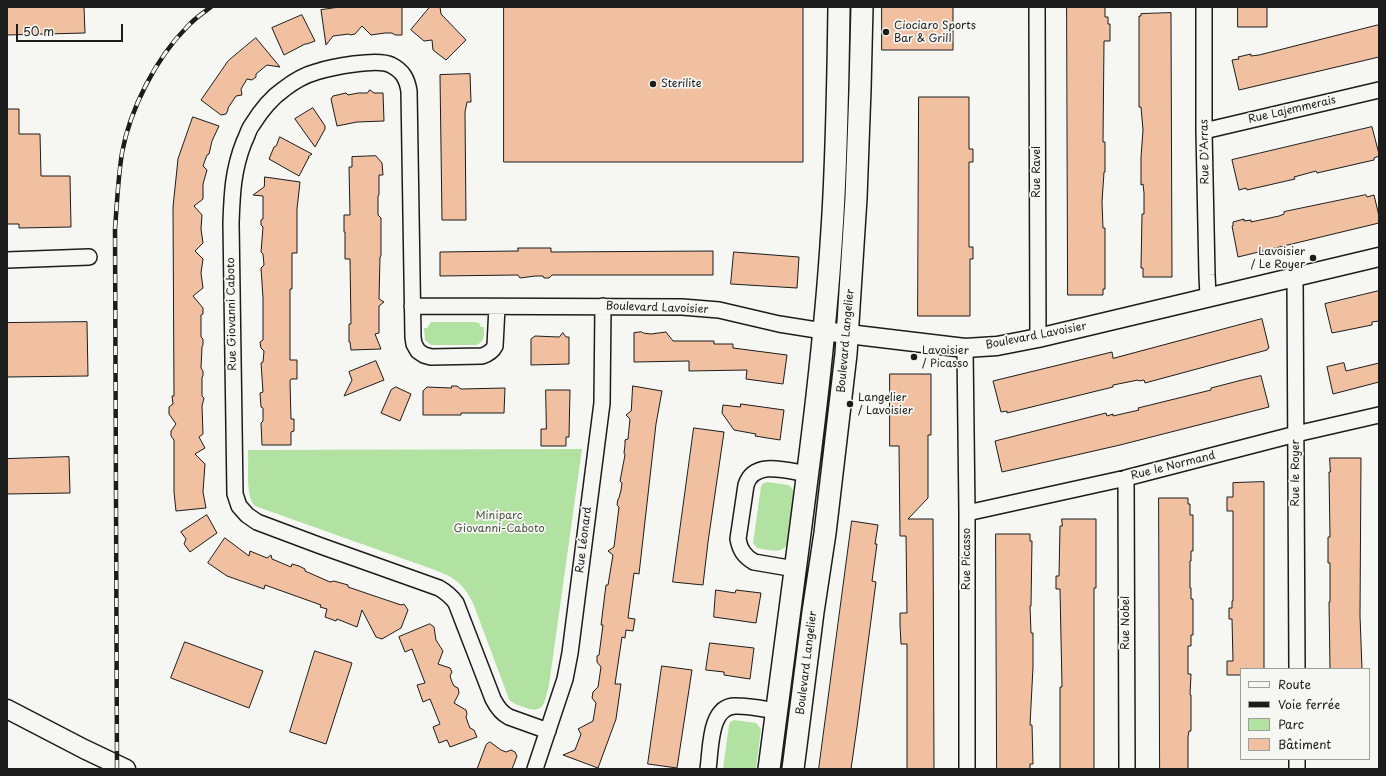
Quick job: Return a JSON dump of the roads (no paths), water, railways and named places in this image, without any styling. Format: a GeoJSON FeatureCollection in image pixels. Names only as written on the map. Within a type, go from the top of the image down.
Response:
{"type":"FeatureCollection","features":[{"type":"Feature","properties":{"kind":"main road"},"geometry":{"type":"LineString","coordinates":[[769,769],[808,474],[823,331],[833,220],[838,97],[838,7]]}},
{"type":"Feature","properties":{"kind":"main road","name":"Boulevard Langelier"},"geometry":{"type":"LineString","coordinates":[[793,769],[813,612],[829,505],[848,334],[857,175],[862,7]]}},
{"type":"Feature","properties":{"kind":"street","name":"Rue Ravel"},"geometry":{"type":"LineString","coordinates":[[1037,7],[1038,338]]}},
{"type":"Feature","properties":{"kind":"street","name":"Rue D'Arras"},"geometry":{"type":"LineString","coordinates":[[1204,7],[1204,131],[1208,296]]}},
{"type":"Feature","properties":{"kind":"street","name":"Rue Giovanni Caboto"},"geometry":{"type":"LineString","coordinates":[[412,306],[409,91],[407,80],[400,71],[390,64],[378,62],[354,64],[315,72],[284,89],[270,101],[251,126],[238,157],[232,189],[231,223],[235,494],[239,506],[247,515],[257,522],[445,591],[456,603],[493,699],[500,710],[509,717],[548,731]]}},
{"type":"Feature","properties":{"kind":"street","name":"Rue Lajemmerais"},"geometry":{"type":"LineString","coordinates":[[1204,131],[1379,90]]}},
{"type":"Feature","properties":{"kind":"street","name":"Boulevard Lavoisier"},"geometry":{"type":"LineString","coordinates":[[412,306],[682,307],[707,309],[779,324],[823,331],[965,348],[998,346],[1038,338],[1379,256]]}},
{"type":"Feature","properties":{"kind":"street"},"geometry":{"type":"LineString","coordinates":[[7,260],[89,257]]}},
{"type":"Feature","properties":{"kind":"street","name":"Rue le Royer"},"geometry":{"type":"LineString","coordinates":[[1295,276],[1297,668]]}},
{"type":"Feature","properties":{"kind":"street"},"geometry":{"type":"LineString","coordinates":[[412,306],[414,344],[418,351],[431,357],[482,356],[492,351],[496,341],[497,307]]}},
{"type":"Feature","properties":{"kind":"street","name":"Rue Léonard"},"geometry":{"type":"LineString","coordinates":[[535,769],[565,679],[570,653],[601,418],[603,388],[603,306]]}},
{"type":"Feature","properties":{"kind":"street","name":"Rue Picasso"},"geometry":{"type":"LineString","coordinates":[[965,348],[967,513],[967,769]]}},
{"type":"Feature","properties":{"kind":"street","name":"Rue le Normand"},"geometry":{"type":"LineString","coordinates":[[967,513],[1126,478],[1296,434],[1379,415]]}},
{"type":"Feature","properties":{"kind":"street"},"geometry":{"type":"LineString","coordinates":[[795,569],[754,562],[743,553],[739,546],[738,539],[746,485],[748,478],[754,472],[770,468],[808,474]]}},
{"type":"Feature","properties":{"kind":"street","name":"Rue Nobel"},"geometry":{"type":"LineString","coordinates":[[1126,478],[1127,769]]}},
{"type":"Feature","properties":{"kind":"street"},"geometry":{"type":"LineString","coordinates":[[708,769],[714,724],[717,716],[722,710],[736,705],[777,711]]}},
{"type":"Feature","properties":{"kind":"street"},"geometry":{"type":"LineString","coordinates":[[7,709],[126,769]]}},
{"type":"Feature","properties":{"kind":"railway"},"geometry":{"type":"LineString","coordinates":[[117,769],[115,229],[122,153],[131,119],[155,69],[176,40],[193,21],[211,7]]}},
{"type":"Feature","properties":{"kind":"place","name":"Ciociaro Sports Bar & Grill"},"geometry":{"type":"Point","coordinates":[886,32]}},
{"type":"Feature","properties":{"kind":"place","name":"Sterilite"},"geometry":{"type":"Point","coordinates":[653,84]}},
{"type":"Feature","properties":{"kind":"place","name":"Lavoisier / Le Royer"},"geometry":{"type":"Point","coordinates":[1313,258]}},
{"type":"Feature","properties":{"kind":"place","name":"Lavoisier / Picasso"},"geometry":{"type":"Point","coordinates":[914,357]}},
{"type":"Feature","properties":{"kind":"place","name":"Langelier / Lavoisier"},"geometry":{"type":"Point","coordinates":[850,404]}},
{"type":"Feature","properties":{"kind":"park label","name":"Miniparc Giovanni-Caboto"},"geometry":{"type":"Point","coordinates":[499,522]}}]}
